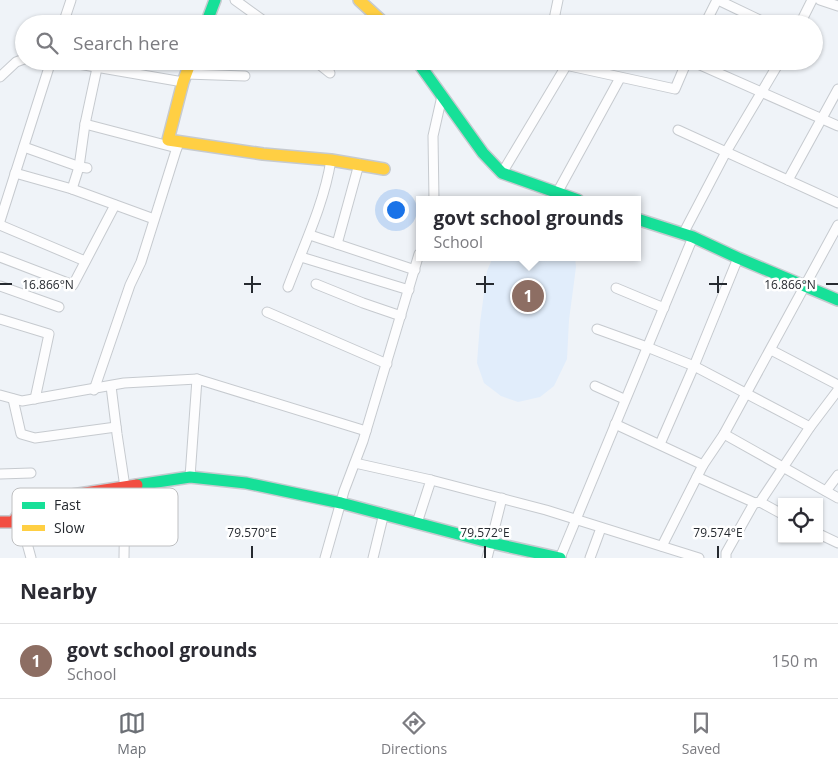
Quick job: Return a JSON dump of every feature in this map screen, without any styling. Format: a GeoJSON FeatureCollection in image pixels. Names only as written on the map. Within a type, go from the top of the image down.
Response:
{"type":"FeatureCollection","features":[{"type":"Feature","properties":{"kind":"street"},"geometry":{"type":"LineString","coordinates":[[66,15],[71,0]]}},
{"type":"Feature","properties":{"kind":"street"},"geometry":{"type":"LineString","coordinates":[[209,15],[215,0]]}},
{"type":"Feature","properties":{"kind":"street"},"geometry":{"type":"LineString","coordinates":[[235,0],[256,15]]}},
{"type":"Feature","properties":{"kind":"street"},"geometry":{"type":"LineString","coordinates":[[358,0],[375,15]]}},
{"type":"Feature","properties":{"kind":"street"},"geometry":{"type":"LineString","coordinates":[[554,15],[558,0]]}},
{"type":"Feature","properties":{"kind":"street"},"geometry":{"type":"LineString","coordinates":[[710,15],[717,0],[749,15]]}},
{"type":"Feature","properties":{"kind":"street"},"geometry":{"type":"LineString","coordinates":[[804,15],[812,0]]}},
{"type":"Feature","properties":{"kind":"street"},"geometry":{"type":"LineString","coordinates":[[820,0],[838,6]]}},
{"type":"Feature","properties":{"kind":"street"},"geometry":{"type":"LineString","coordinates":[[0,77],[15,63]]}},
{"type":"Feature","properties":{"kind":"street"},"geometry":{"type":"LineString","coordinates":[[0,221],[48,70]]}},
{"type":"Feature","properties":{"kind":"street"},"geometry":{"type":"LineString","coordinates":[[72,189],[83,167],[85,124],[97,70]]}},
{"type":"Feature","properties":{"kind":"street"},"geometry":{"type":"LineString","coordinates":[[114,70],[184,78],[245,76]]}},
{"type":"Feature","properties":{"kind":"street"},"geometry":{"type":"LineString","coordinates":[[178,145],[168,140],[187,70]]}},
{"type":"Feature","properties":{"kind":"street"},"geometry":{"type":"LineString","coordinates":[[326,70],[330,73]]}},
{"type":"Feature","properties":{"kind":"street"},"geometry":{"type":"LineString","coordinates":[[423,70],[483,153],[502,173],[566,196]]}},
{"type":"Feature","properties":{"kind":"street"},"geometry":{"type":"LineString","coordinates":[[502,173],[564,70]]}},
{"type":"Feature","properties":{"kind":"street"},"geometry":{"type":"LineString","coordinates":[[584,70],[675,89],[683,70]]}},
{"type":"Feature","properties":{"kind":"street"},"geometry":{"type":"LineString","coordinates":[[712,70],[838,126]]}},
{"type":"Feature","properties":{"kind":"street"},"geometry":{"type":"LineString","coordinates":[[118,488],[190,477],[246,483],[341,503],[492,543],[524,554],[560,558],[624,399],[664,308],[688,235],[726,152],[775,70]]}},
{"type":"Feature","properties":{"kind":"street"},"geometry":{"type":"LineString","coordinates":[[557,193],[620,78]]}},
{"type":"Feature","properties":{"kind":"street"},"geometry":{"type":"LineString","coordinates":[[788,180],[838,90]]}},
{"type":"Feature","properties":{"kind":"street"},"geometry":{"type":"LineString","coordinates":[[434,196],[433,136],[442,96]]}},
{"type":"Feature","properties":{"kind":"street"},"geometry":{"type":"LineString","coordinates":[[85,124],[178,145],[331,160],[384,169]]}},
{"type":"Feature","properties":{"kind":"street"},"geometry":{"type":"LineString","coordinates":[[678,130],[838,202]]}},
{"type":"Feature","properties":{"kind":"street"},"geometry":{"type":"LineString","coordinates":[[94,390],[130,285],[141,262],[178,145]]}},
{"type":"Feature","properties":{"kind":"street"},"geometry":{"type":"LineString","coordinates":[[24,147],[83,167]]}},
{"type":"Feature","properties":{"kind":"street"},"geometry":{"type":"LineString","coordinates":[[288,287],[310,234],[329,173],[331,160]]}},
{"type":"Feature","properties":{"kind":"street"},"geometry":{"type":"LineString","coordinates":[[337,244],[358,164]]}},
{"type":"Feature","properties":{"kind":"street"},"geometry":{"type":"LineString","coordinates":[[15,173],[72,189],[154,219]]}},
{"type":"Feature","properties":{"kind":"street"},"geometry":{"type":"LineString","coordinates":[[0,257],[73,285],[115,205]]}},
{"type":"Feature","properties":{"kind":"street"},"geometry":{"type":"LineString","coordinates":[[641,220],[688,235],[838,300]]}},
{"type":"Feature","properties":{"kind":"street"},"geometry":{"type":"LineString","coordinates":[[0,225],[85,261]]}},
{"type":"Feature","properties":{"kind":"street"},"geometry":{"type":"LineString","coordinates":[[662,546],[703,465],[724,434],[838,225]]}},
{"type":"Feature","properties":{"kind":"street"},"geometry":{"type":"LineString","coordinates":[[310,234],[415,270]]}},
{"type":"Feature","properties":{"kind":"street"},"geometry":{"type":"LineString","coordinates":[[301,257],[409,290]]}},
{"type":"Feature","properties":{"kind":"street"},"geometry":{"type":"LineString","coordinates":[[660,444],[738,258]]}},
{"type":"Feature","properties":{"kind":"street"},"geometry":{"type":"LineString","coordinates":[[325,558],[341,503],[387,364],[417,261]]}},
{"type":"Feature","properties":{"kind":"street"},"geometry":{"type":"LineString","coordinates":[[316,284],[363,304],[401,316]]}},
{"type":"Feature","properties":{"kind":"street"},"geometry":{"type":"LineString","coordinates":[[0,286],[59,307]]}},
{"type":"Feature","properties":{"kind":"street"},"geometry":{"type":"LineString","coordinates":[[616,288],[664,308]]}},
{"type":"Feature","properties":{"kind":"street"},"geometry":{"type":"LineString","coordinates":[[267,312],[387,364]]}},
{"type":"Feature","properties":{"kind":"street"},"geometry":{"type":"LineString","coordinates":[[0,319],[49,334],[34,398]]}},
{"type":"Feature","properties":{"kind":"street"},"geometry":{"type":"LineString","coordinates":[[597,329],[694,366],[810,427]]}},
{"type":"Feature","properties":{"kind":"street"},"geometry":{"type":"LineString","coordinates":[[771,350],[838,385]]}},
{"type":"Feature","properties":{"kind":"street"},"geometry":{"type":"LineString","coordinates":[[0,395],[22,401],[94,390],[124,383],[197,379],[366,431]]}},
{"type":"Feature","properties":{"kind":"street"},"geometry":{"type":"LineString","coordinates":[[190,477],[197,379]]}},
{"type":"Feature","properties":{"kind":"street"},"geometry":{"type":"LineString","coordinates":[[112,386],[125,487]]}},
{"type":"Feature","properties":{"kind":"street"},"geometry":{"type":"LineString","coordinates":[[595,386],[624,399]]}},
{"type":"Feature","properties":{"kind":"street"},"geometry":{"type":"LineString","coordinates":[[726,558],[726,553],[752,506],[758,503],[838,390]]}},
{"type":"Feature","properties":{"kind":"street"},"geometry":{"type":"LineString","coordinates":[[13,399],[21,434],[36,438],[116,427]]}},
{"type":"Feature","properties":{"kind":"street"},"geometry":{"type":"LineString","coordinates":[[615,424],[703,465]]}},
{"type":"Feature","properties":{"kind":"street"},"geometry":{"type":"LineString","coordinates":[[724,434],[838,498]]}},
{"type":"Feature","properties":{"kind":"street"},"geometry":{"type":"LineString","coordinates":[[355,463],[431,480],[546,510],[699,558]]}},
{"type":"Feature","properties":{"kind":"street"},"geometry":{"type":"LineString","coordinates":[[0,474],[31,473]]}},
{"type":"Feature","properties":{"kind":"street"},"geometry":{"type":"LineString","coordinates":[[826,491],[838,475]]}},
{"type":"Feature","properties":{"kind":"street"},"geometry":{"type":"LineString","coordinates":[[697,477],[778,512]]}},
{"type":"Feature","properties":{"kind":"street"},"geometry":{"type":"LineString","coordinates":[[417,523],[431,480]]}},
{"type":"Feature","properties":{"kind":"street"},"geometry":{"type":"LineString","coordinates":[[487,558],[502,498]]}},
{"type":"Feature","properties":{"kind":"street"},"geometry":{"type":"LineString","coordinates":[[373,558],[384,514]]}},
{"type":"Feature","properties":{"kind":"street"},"geometry":{"type":"LineString","coordinates":[[590,558],[602,528]]}},
{"type":"Feature","properties":{"kind":"street"},"geometry":{"type":"LineString","coordinates":[[823,536],[838,543]]}},
{"type":"Feature","properties":{"kind":"shaded area"},"geometry":{"type":"Polygon","coordinates":[[[491,261],[575,261],[567,359],[554,386],[540,397],[518,402],[501,396],[484,383],[477,363],[487,271],[491,261]]]}},
{"type":"Feature","properties":{"kind":"traffic: fast"},"geometry":{"type":"LineString","coordinates":[[209,15],[215,0]]}},
{"type":"Feature","properties":{"kind":"traffic: fast"},"geometry":{"type":"LineString","coordinates":[[423,70],[483,153],[502,173],[567,196]]}},
{"type":"Feature","properties":{"kind":"traffic: fast"},"geometry":{"type":"LineString","coordinates":[[641,220],[693,237],[838,300]]}},
{"type":"Feature","properties":{"kind":"traffic: fast"},"geometry":{"type":"LineString","coordinates":[[137,485],[190,477],[246,483],[341,503],[492,543],[560,558]]}},
{"type":"Feature","properties":{"kind":"traffic: slow"},"geometry":{"type":"LineString","coordinates":[[359,0],[375,15]]}},
{"type":"Feature","properties":{"kind":"traffic: slow"},"geometry":{"type":"LineString","coordinates":[[188,70],[168,140],[263,154],[331,160],[384,169]]}},
{"type":"Feature","properties":{"kind":"traffic: jam"},"geometry":{"type":"LineString","coordinates":[[118,488],[137,485]]}},
{"type":"Feature","properties":{"kind":"traffic: jam"},"geometry":{"type":"LineString","coordinates":[[0,522],[12,522]]}},
{"type":"Feature","properties":{"kind":"place","name":"govt school grounds"},"geometry":{"type":"Point","coordinates":[528,296]}}]}
